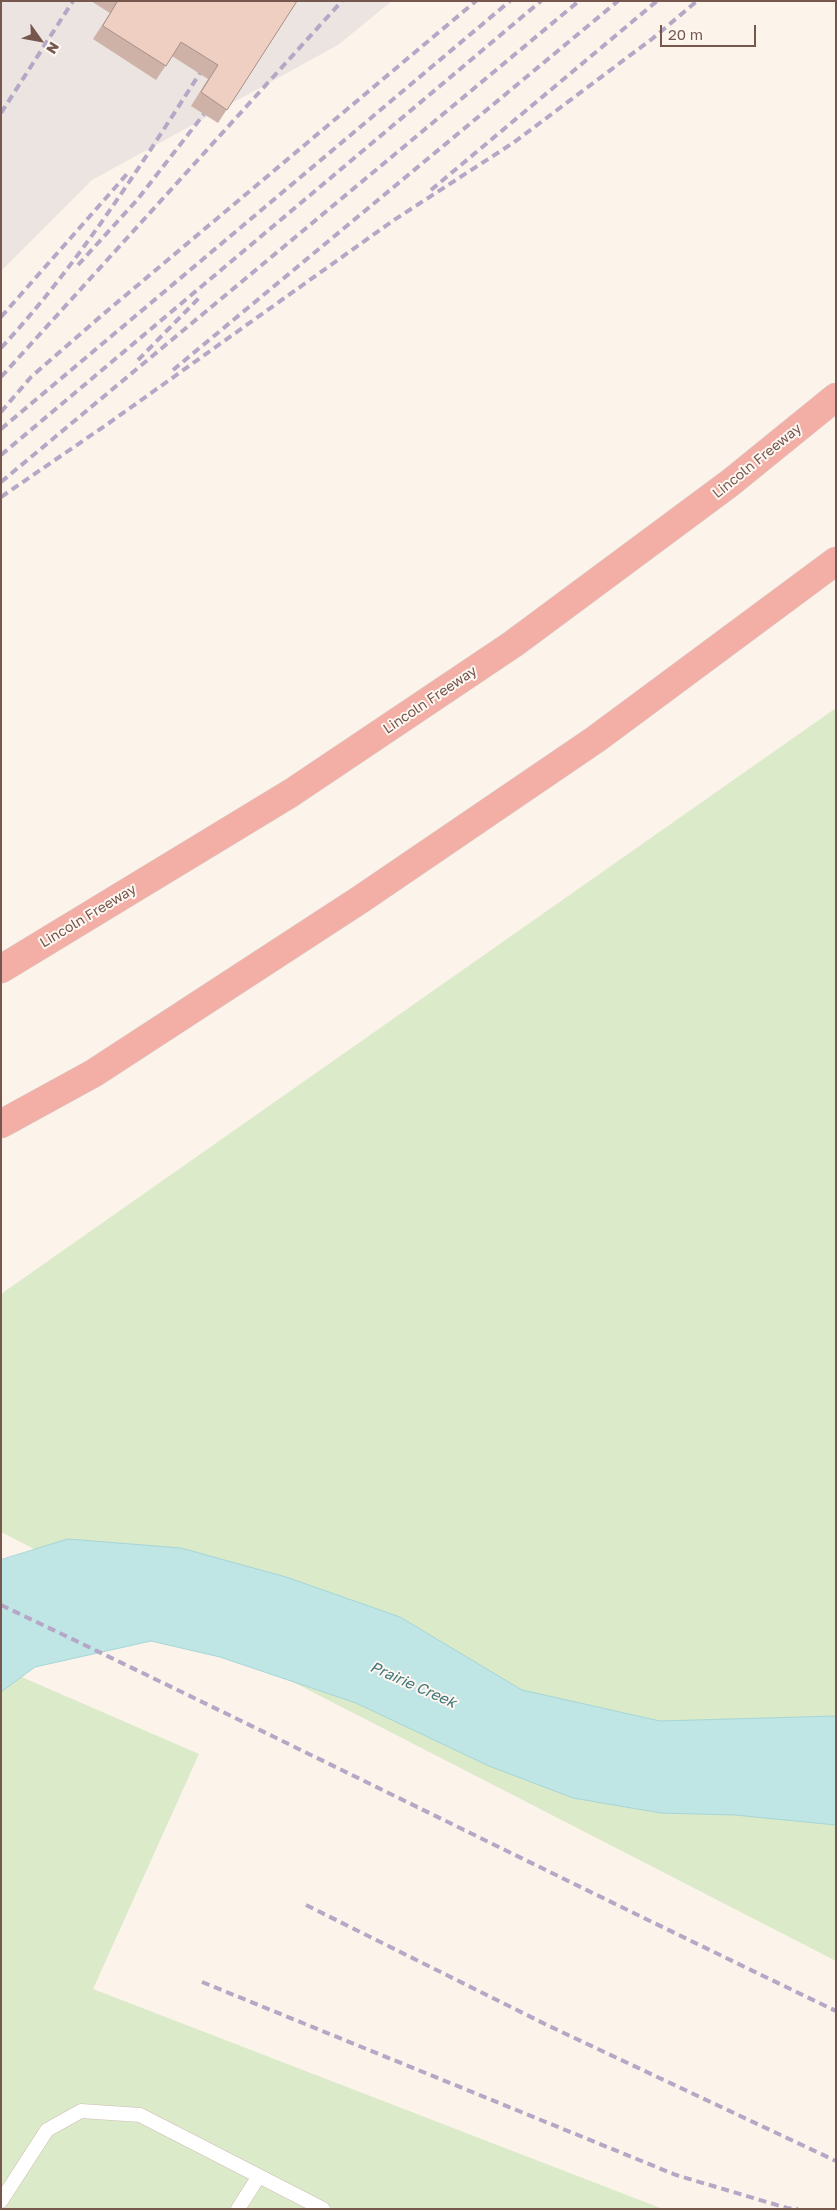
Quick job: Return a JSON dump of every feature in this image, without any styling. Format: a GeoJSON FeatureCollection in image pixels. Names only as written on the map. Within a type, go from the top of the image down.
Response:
{"type":"FeatureCollection","features":[{"type":"Feature","properties":{"kind":"highway","name":"Lincoln Freeway"},"geometry":{"type":"LineString","coordinates":[[1,969],[291,793],[513,644],[730,483],[836,397]]}},
{"type":"Feature","properties":{"kind":"highway"},"geometry":{"type":"LineString","coordinates":[[1,1124],[94,1073],[361,899],[596,739],[836,561]]}},
{"type":"Feature","properties":{"kind":"lane"},"geometry":{"type":"LineString","coordinates":[[1,2201],[48,2130],[81,2111],[140,2115],[323,2209]]}},
{"type":"Feature","properties":{"kind":"lane"},"geometry":{"type":"LineString","coordinates":[[238,2209],[259,2176]]}},
{"type":"Feature","properties":{"kind":"shaded area"},"geometry":{"type":"Polygon","coordinates":[[[1,1],[392,1],[338,45],[92,180],[1,271],[1,1]]]}},
{"type":"Feature","properties":{"kind":"green space"},"geometry":{"type":"Polygon","coordinates":[[[836,708],[836,1961],[1,1532],[1,1294],[836,708]]]}},
{"type":"Feature","properties":{"kind":"green space"},"geometry":{"type":"Polygon","coordinates":[[[1,1668],[199,1754],[93,1989],[663,2209],[1,2209],[1,1668]]]}},
{"type":"Feature","properties":{"kind":"water","name":"Prairie Creek"},"geometry":{"type":"Polygon","coordinates":[[[68,1539],[181,1548],[286,1577],[400,1617],[522,1690],[660,1721],[836,1716],[836,1825],[735,1815],[661,1813],[573,1798],[489,1766],[356,1703],[220,1657],[151,1641],[35,1667],[1,1692],[1,1560],[68,1539]]]}},
{"type":"Feature","properties":{"kind":"building"},"geometry":{"type":"Polygon","coordinates":[[[118,1],[297,1],[227,110],[201,92],[218,65],[181,42],[166,66],[103,26],[118,1]]]}},
{"type":"Feature","properties":{"kind":"railway"},"geometry":{"type":"LineString","coordinates":[[1,113],[73,1]]}},
{"type":"Feature","properties":{"kind":"railway"},"geometry":{"type":"LineString","coordinates":[[1,377],[342,1]]}},
{"type":"Feature","properties":{"kind":"railway"},"geometry":{"type":"LineString","coordinates":[[1,412],[31,377],[101,316],[476,1]]}},
{"type":"Feature","properties":{"kind":"railway"},"geometry":{"type":"LineString","coordinates":[[1,429],[510,1]]}},
{"type":"Feature","properties":{"kind":"railway"},"geometry":{"type":"LineString","coordinates":[[1,455],[541,1]]}},
{"type":"Feature","properties":{"kind":"railway"},"geometry":{"type":"LineString","coordinates":[[1,482],[579,1]]}},
{"type":"Feature","properties":{"kind":"railway"},"geometry":{"type":"LineString","coordinates":[[173,370],[618,1]]}},
{"type":"Feature","properties":{"kind":"railway"},"geometry":{"type":"LineString","coordinates":[[431,190],[657,1]]}},
{"type":"Feature","properties":{"kind":"railway"},"geometry":{"type":"LineString","coordinates":[[1,497],[109,423],[394,220],[513,143],[652,39],[697,1]]}},
{"type":"Feature","properties":{"kind":"railway"},"geometry":{"type":"LineString","coordinates":[[1,348],[82,250],[131,180],[200,73]]}},
{"type":"Feature","properties":{"kind":"railway"},"geometry":{"type":"LineString","coordinates":[[78,265],[137,200],[204,114]]}},
{"type":"Feature","properties":{"kind":"railway"},"geometry":{"type":"LineString","coordinates":[[1,317],[127,174]]}},
{"type":"Feature","properties":{"kind":"railway"},"geometry":{"type":"LineString","coordinates":[[138,360],[201,296]]}},
{"type":"Feature","properties":{"kind":"railway"},"geometry":{"type":"LineString","coordinates":[[1,1605],[836,2011]]}},
{"type":"Feature","properties":{"kind":"railway"},"geometry":{"type":"LineString","coordinates":[[306,1905],[549,2026],[836,2161]]}},
{"type":"Feature","properties":{"kind":"railway"},"geometry":{"type":"LineString","coordinates":[[202,1982],[676,2175],[787,2208],[798,2209]]}}]}
